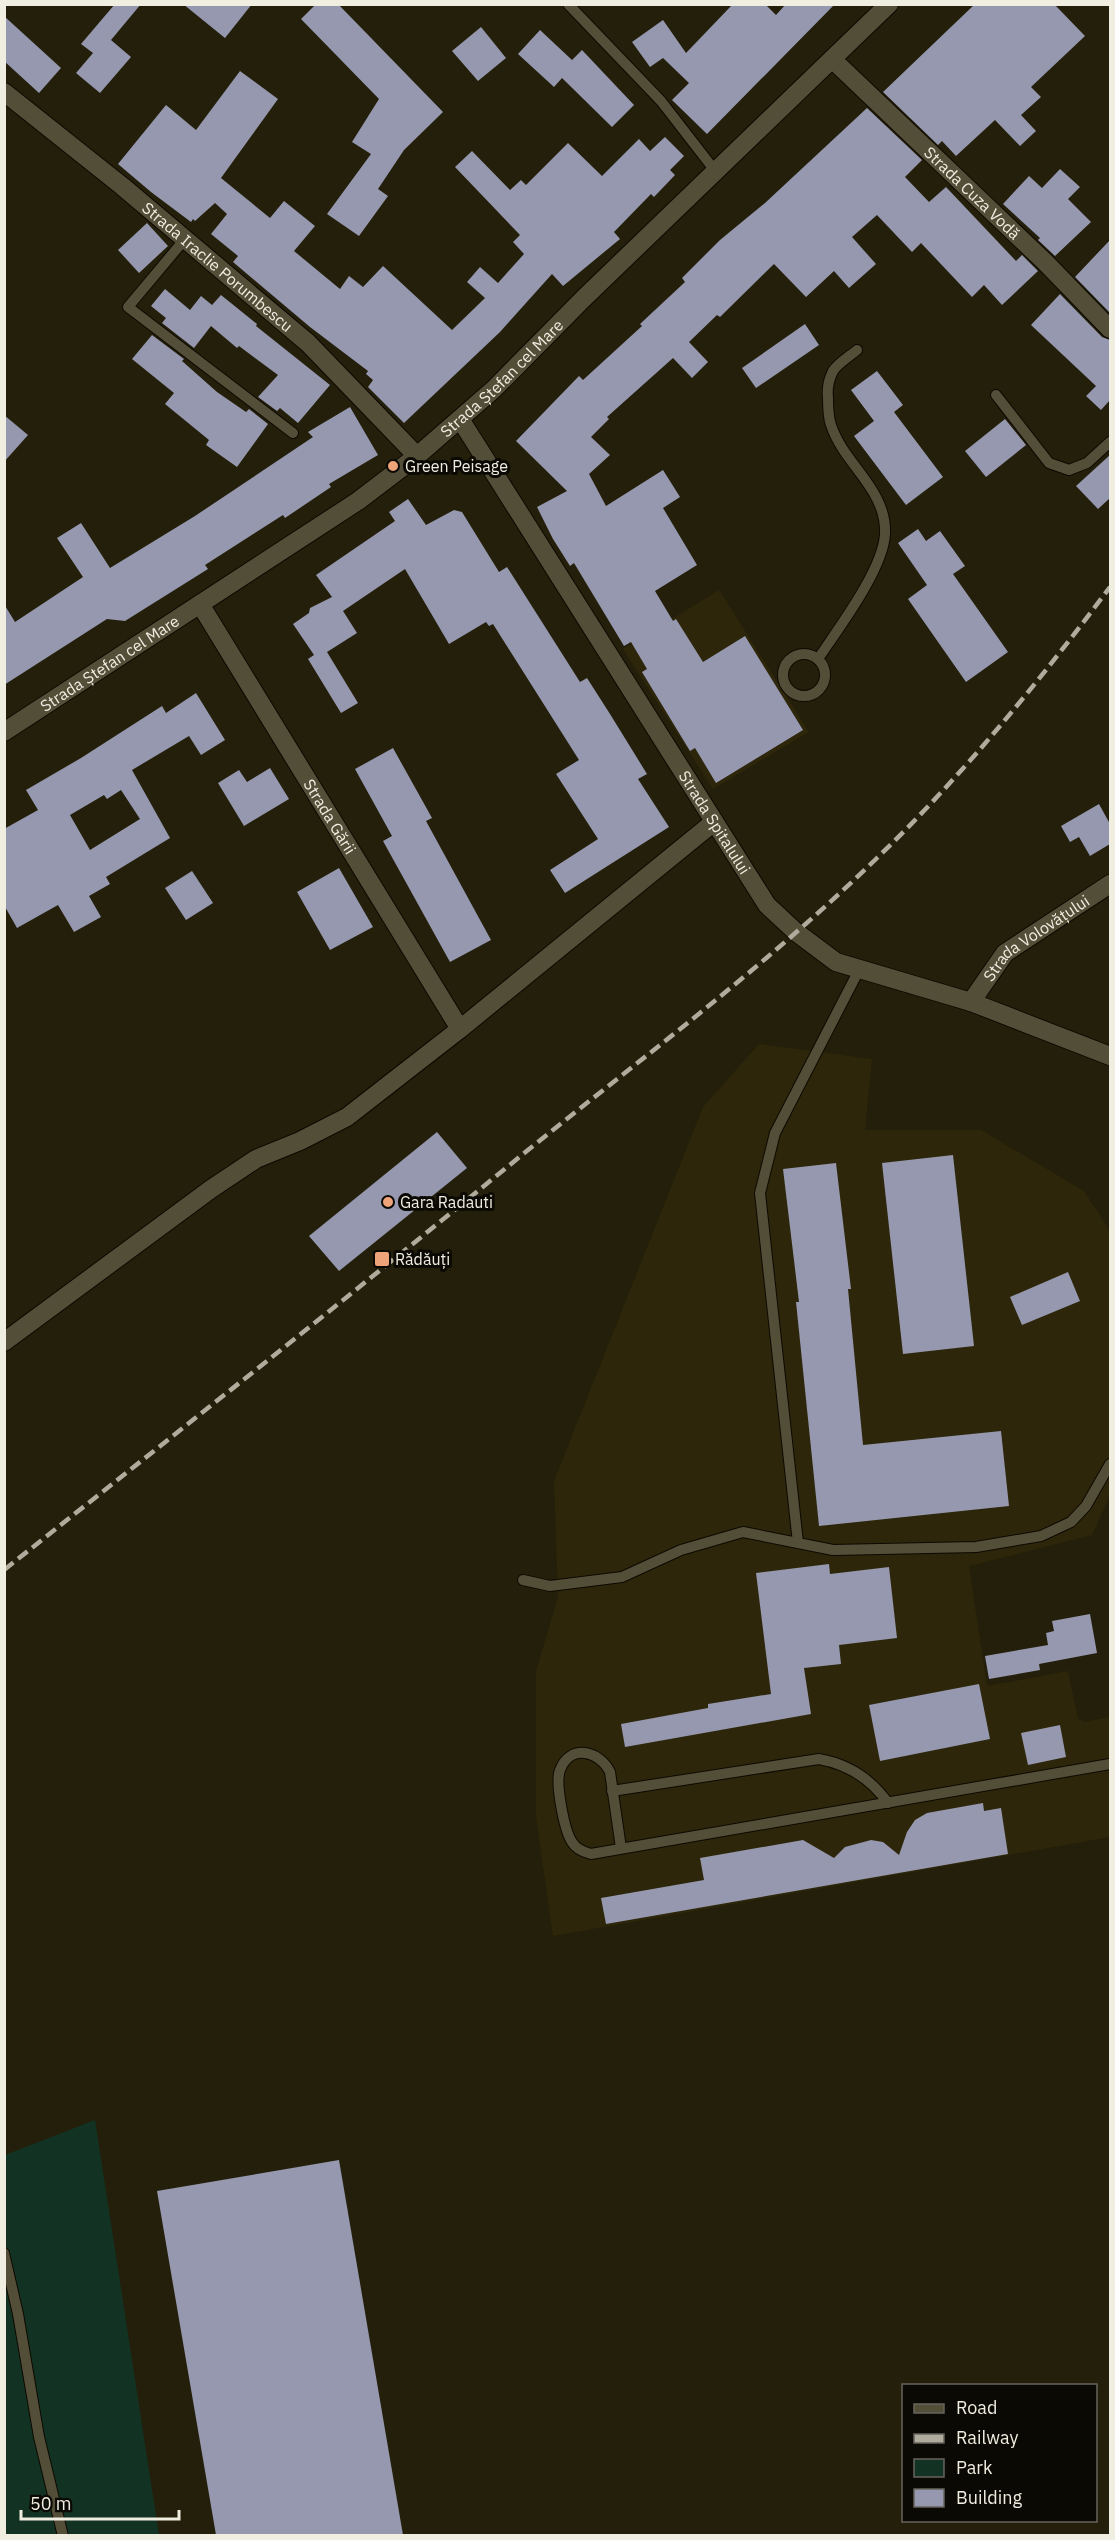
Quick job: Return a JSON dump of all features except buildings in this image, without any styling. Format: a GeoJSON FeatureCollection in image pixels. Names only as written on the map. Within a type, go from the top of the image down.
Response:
{"type":"FeatureCollection","features":[{"type":"Feature","properties":{"kind":"main road","name":"Strada Ștefan cel Mare"},"geometry":{"type":"LineString","coordinates":[[4,732],[358,501],[417,456],[494,389],[584,298],[889,4]]}},
{"type":"Feature","properties":{"kind":"main road","name":"Strada Cuza Vodă"},"geometry":{"type":"LineString","coordinates":[[832,59],[1045,262],[1110,329]]}},
{"type":"Feature","properties":{"kind":"main road","name":"Strada Iraclie Porumbescu"},"geometry":{"type":"LineString","coordinates":[[4,92],[185,239],[308,343],[417,456]]}},
{"type":"Feature","properties":{"kind":"main road","name":"Strada Spitalului"},"geometry":{"type":"LineString","coordinates":[[460,418],[767,904],[836,962],[971,1002],[1110,1056]]}},
{"type":"Feature","properties":{"kind":"main road","name":"Strada Gării"},"geometry":{"type":"LineString","coordinates":[[200,604],[460,1029]]}},
{"type":"Feature","properties":{"kind":"main road"},"geometry":{"type":"LineString","coordinates":[[4,1342],[256,1159],[300,1141],[347,1117],[460,1029],[714,822]]}},
{"type":"Feature","properties":{"kind":"main road","name":"Strada Volovățului"},"geometry":{"type":"LineString","coordinates":[[971,1002],[1005,953],[1110,884]]}},
{"type":"Feature","properties":{"kind":"lane"},"geometry":{"type":"LineString","coordinates":[[568,4],[661,101],[716,172]]}},
{"type":"Feature","properties":{"kind":"lane"},"geometry":{"type":"LineString","coordinates":[[185,239],[129,307],[293,433]]}},
{"type":"Feature","properties":{"kind":"lane"},"geometry":{"type":"LineString","coordinates":[[818,659],[855,604],[880,557],[885,534],[882,511],[874,491],[836,437],[828,414],[827,390],[833,371],[857,350]]}},
{"type":"Feature","properties":{"kind":"lane"},"geometry":{"type":"LineString","coordinates":[[996,395],[1049,463],[1070,470],[1087,463],[1110,442]]}},
{"type":"Feature","properties":{"kind":"lane"},"geometry":{"type":"LineString","coordinates":[[809,654],[818,659],[824,667],[826,676],[824,685],[818,692],[809,696],[799,696],[791,692],[785,684],[783,675],[785,666],[792,658],[800,655],[809,654]]}},
{"type":"Feature","properties":{"kind":"lane"},"geometry":{"type":"LineString","coordinates":[[798,1543],[760,1193],[775,1133],[859,970]]}},
{"type":"Feature","properties":{"kind":"lane"},"geometry":{"type":"LineString","coordinates":[[522,1580],[550,1586],[622,1577],[681,1550],[743,1532],[833,1551],[976,1547],[1041,1536],[1071,1522],[1086,1506],[1110,1464]]}},
{"type":"Feature","properties":{"kind":"lane"},"geometry":{"type":"LineString","coordinates":[[621,1848],[610,1772],[599,1757],[580,1753],[569,1758],[561,1766],[557,1778],[567,1834],[573,1845],[591,1854],[1110,1764]]}},
{"type":"Feature","properties":{"kind":"lane"},"geometry":{"type":"LineString","coordinates":[[612,1791],[819,1759],[838,1763],[860,1776],[880,1791],[888,1803]]}},
{"type":"Feature","properties":{"kind":"lane"},"geometry":{"type":"LineString","coordinates":[[4,2253],[18,2314],[39,2437],[63,2535]]}},
{"type":"Feature","properties":{"kind":"shaded area"},"geometry":{"type":"Polygon","coordinates":[[[719,590],[809,732],[713,789],[623,649],[719,590]]]}},
{"type":"Feature","properties":{"kind":"shaded area"},"geometry":{"type":"Polygon","coordinates":[[[759,1044],[872,1059],[865,1130],[981,1130],[1084,1191],[1110,1231],[1110,1495],[1092,1535],[969,1566],[987,1686],[1068,1671],[1078,1719],[1085,1722],[1110,1717],[1110,1837],[553,1936],[536,1816],[536,1671],[558,1597],[554,1481],[703,1107],[759,1044]]]}},
{"type":"Feature","properties":{"kind":"green space"},"geometry":{"type":"Polygon","coordinates":[[[95,2120],[159,2535],[5,2536],[5,2155],[95,2120]]]}},
{"type":"Feature","properties":{"kind":"railway"},"geometry":{"type":"LineString","coordinates":[[4,1570],[662,1044],[836,897],[909,826],[970,761],[1110,587]]}},
{"type":"Feature","properties":{"kind":"place","name":"Green Peisage"},"geometry":{"type":"Point","coordinates":[393,466]}},
{"type":"Feature","properties":{"kind":"place","name":"Gara Radauti"},"geometry":{"type":"Point","coordinates":[388,1202]}},
{"type":"Feature","properties":{"kind":"place","name":"Rădăuți"},"geometry":{"type":"Point","coordinates":[382,1259]}}]}
